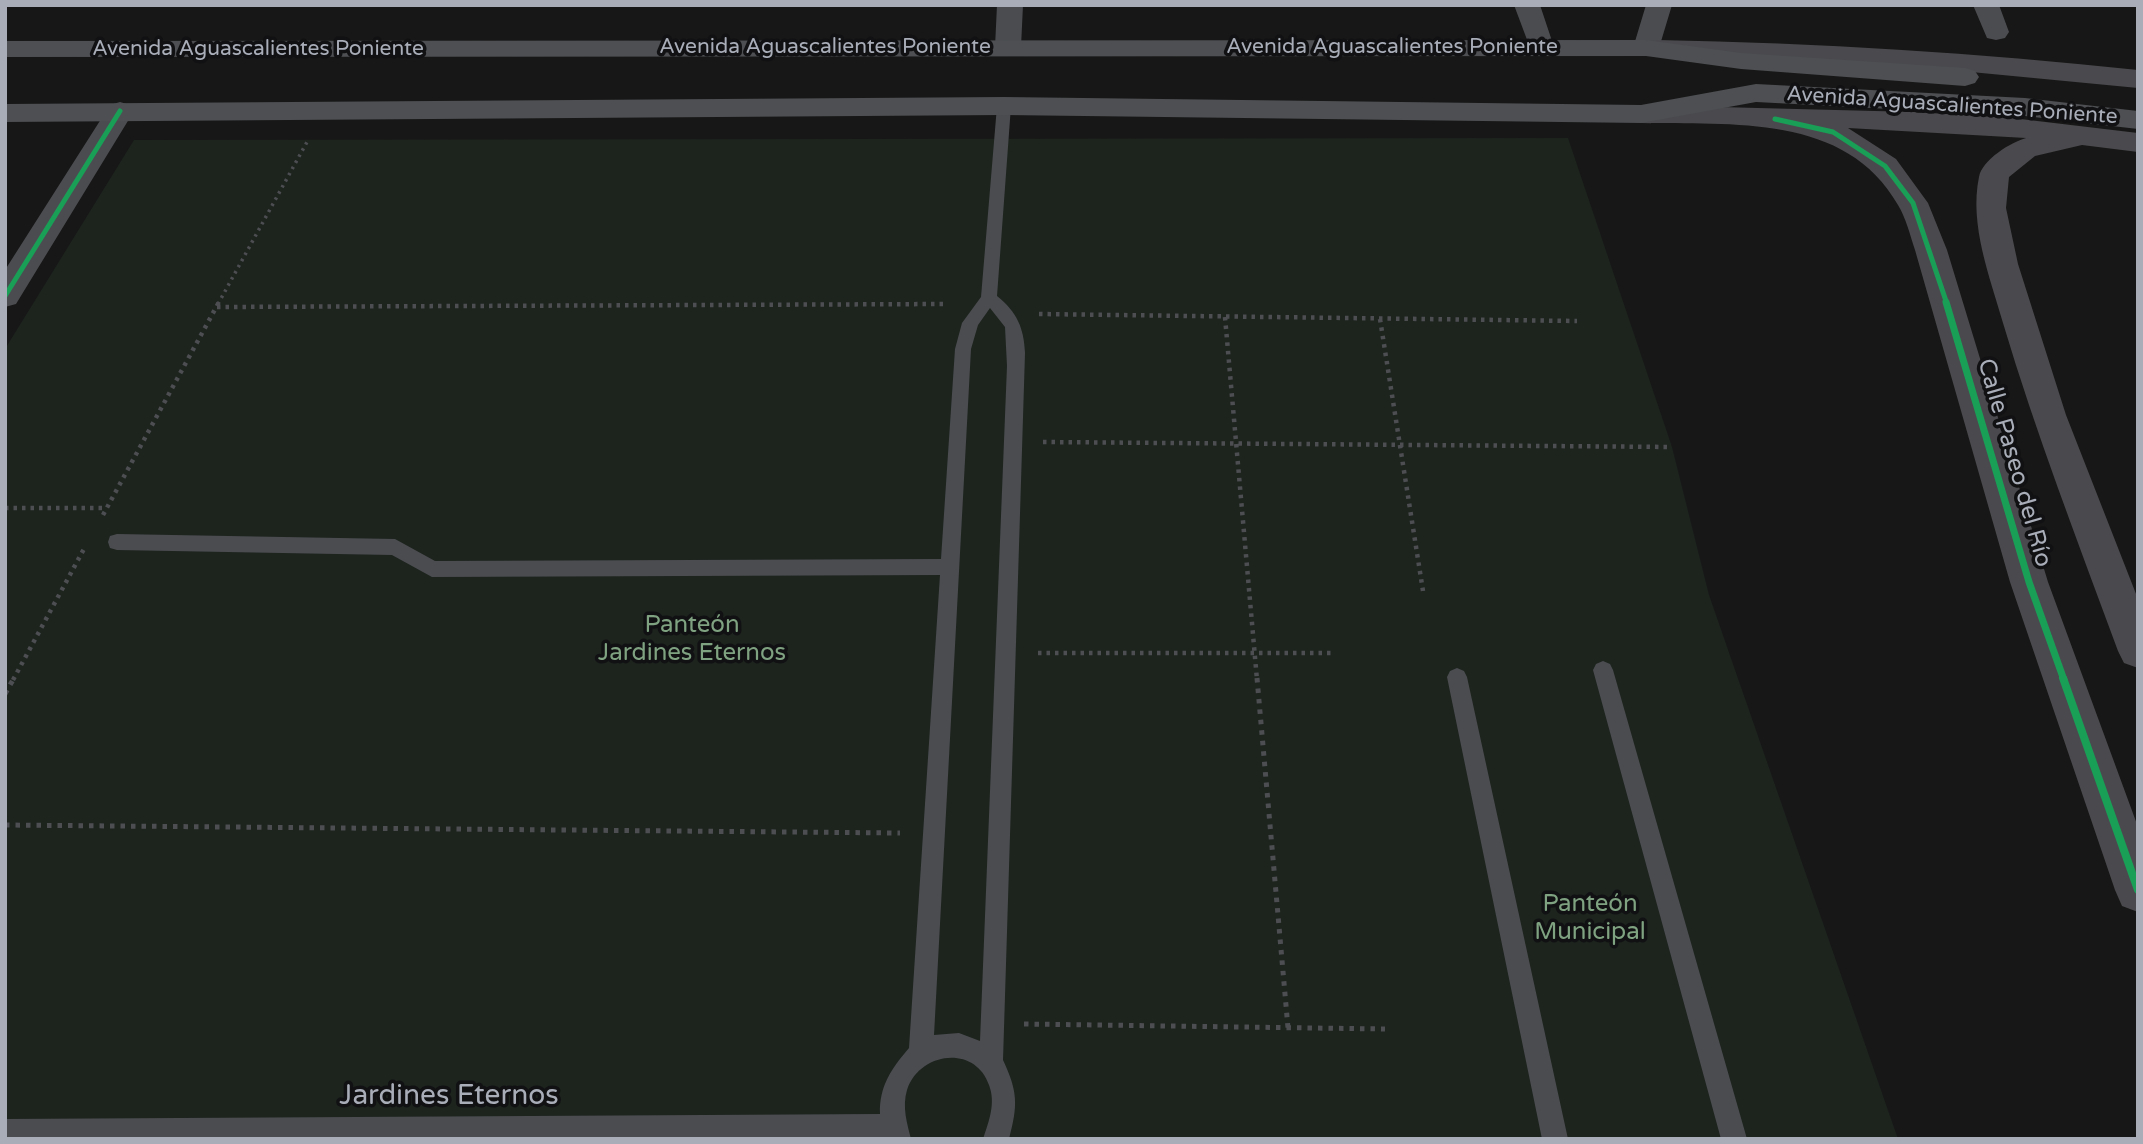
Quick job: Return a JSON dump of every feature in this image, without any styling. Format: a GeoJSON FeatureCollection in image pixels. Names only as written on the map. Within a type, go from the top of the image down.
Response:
{"type":"FeatureCollection","features":[{"type":"Feature","properties":{"kind":"main road","name":"Avenida Aguascalientes Poniente"},"geometry":{"type":"LineString","coordinates":[[5,49],[1646,48],[1741,61],[2015,81],[2138,96]]}},
{"type":"Feature","properties":{"kind":"main road","name":"Avenida Aguascalientes Poniente"},"geometry":{"type":"LineString","coordinates":[[5,113],[1004,106],[1641,114],[1756,93],[2025,107],[2138,120]]}},
{"type":"Feature","properties":{"kind":"street"},"geometry":{"type":"LineString","coordinates":[[1008,47],[1010,5]]}},
{"type":"Feature","properties":{"kind":"street"},"geometry":{"type":"LineString","coordinates":[[1527,5],[1541,47]]}},
{"type":"Feature","properties":{"kind":"street"},"geometry":{"type":"LineString","coordinates":[[1646,48],[1659,5]]}},
{"type":"Feature","properties":{"kind":"street"},"geometry":{"type":"LineString","coordinates":[[1986,5],[1996,32]]}},
{"type":"Feature","properties":{"kind":"street","name":"Avenida Aguascalientes Poniente"},"geometry":{"type":"LineString","coordinates":[[1646,48],[1886,55],[2009,64],[2138,79]]}},
{"type":"Feature","properties":{"kind":"street"},"geometry":{"type":"LineString","coordinates":[[5,296],[120,111]]}},
{"type":"Feature","properties":{"kind":"street","name":"Avenida Aguascalientes Poniente"},"geometry":{"type":"LineString","coordinates":[[1641,114],[1914,121],[2012,127],[2138,143]]}},
{"type":"Feature","properties":{"kind":"street","name":"Calle Paseo del Río"},"geometry":{"type":"LineString","coordinates":[[1775,119],[1833,132],[1885,166],[1913,203],[1931,250],[2029,582],[2138,890]]}},
{"type":"Feature","properties":{"kind":"street","name":"Calle Paseo del Río"},"geometry":{"type":"LineString","coordinates":[[2082,136],[2025,148],[1994,174],[1991,208],[2002,264],[2048,415],[2135,640]]}},
{"type":"Feature","properties":{"kind":"lane"},"geometry":{"type":"LineString","coordinates":[[921,1054],[932,833],[963,349],[970,323],[989,298],[1004,106]]}},
{"type":"Feature","properties":{"kind":"lane"},"geometry":{"type":"LineString","coordinates":[[989,298],[1010,314],[1016,334],[991,1062]]}},
{"type":"Feature","properties":{"kind":"lane"},"geometry":{"type":"LineString","coordinates":[[117,542],[395,547],[432,569],[949,568]]}},
{"type":"Feature","properties":{"kind":"lane"},"geometry":{"type":"LineString","coordinates":[[1603,670],[1734,1139]]}},
{"type":"Feature","properties":{"kind":"lane"},"geometry":{"type":"LineString","coordinates":[[1457,677],[1555,1139]]}},
{"type":"Feature","properties":{"kind":"lane"},"geometry":{"type":"LineString","coordinates":[[896,1133],[892,1107],[896,1086],[906,1068],[921,1054],[938,1046],[958,1044],[975,1050],[991,1062],[1002,1079],[1006,1099],[1005,1118],[996,1139]]}},
{"type":"Feature","properties":{"kind":"lane","name":"Jardines Eternos"},"geometry":{"type":"LineString","coordinates":[[5,1132],[896,1133]]}},
{"type":"Feature","properties":{"kind":"path"},"geometry":{"type":"LineString","coordinates":[[101,520],[308,140]]}},
{"type":"Feature","properties":{"kind":"path"},"geometry":{"type":"LineString","coordinates":[[217,307],[955,304]]}},
{"type":"Feature","properties":{"kind":"path"},"geometry":{"type":"LineString","coordinates":[[1010,314],[1577,321]]}},
{"type":"Feature","properties":{"kind":"path"},"geometry":{"type":"LineString","coordinates":[[1225,317],[1288,1028]]}},
{"type":"Feature","properties":{"kind":"path"},"geometry":{"type":"LineString","coordinates":[[1380,319],[1423,591]]}},
{"type":"Feature","properties":{"kind":"path"},"geometry":{"type":"LineString","coordinates":[[1014,442],[1672,447]]}},
{"type":"Feature","properties":{"kind":"path"},"geometry":{"type":"LineString","coordinates":[[5,508],[107,508]]}},
{"type":"Feature","properties":{"kind":"path"},"geometry":{"type":"LineString","coordinates":[[5,694],[88,543]]}},
{"type":"Feature","properties":{"kind":"path"},"geometry":{"type":"LineString","coordinates":[[1006,653],[1334,653]]}},
{"type":"Feature","properties":{"kind":"path"},"geometry":{"type":"LineString","coordinates":[[5,825],[932,833]]}},
{"type":"Feature","properties":{"kind":"path"},"geometry":{"type":"LineString","coordinates":[[992,1024],[1385,1029]]}},
{"type":"Feature","properties":{"kind":"green space","name":"Panteón Jardines Eternos"},"geometry":{"type":"Polygon","coordinates":[[[1568,138],[1672,447],[1709,595],[1898,1139],[5,1139],[5,349],[134,140],[1568,138]]]}},
{"type":"Feature","properties":{"kind":"cycle path"},"geometry":{"type":"LineString","coordinates":[[5,296],[120,111]]}},
{"type":"Feature","properties":{"kind":"cycle path"},"geometry":{"type":"LineString","coordinates":[[1775,119],[1833,132],[1885,166],[1913,203],[1931,250],[2029,582],[2138,890]]}},
{"type":"Feature","properties":{"kind":"park label","name":"Panteón Municipal"},"geometry":{"type":"Point","coordinates":[1590,919]}}]}
